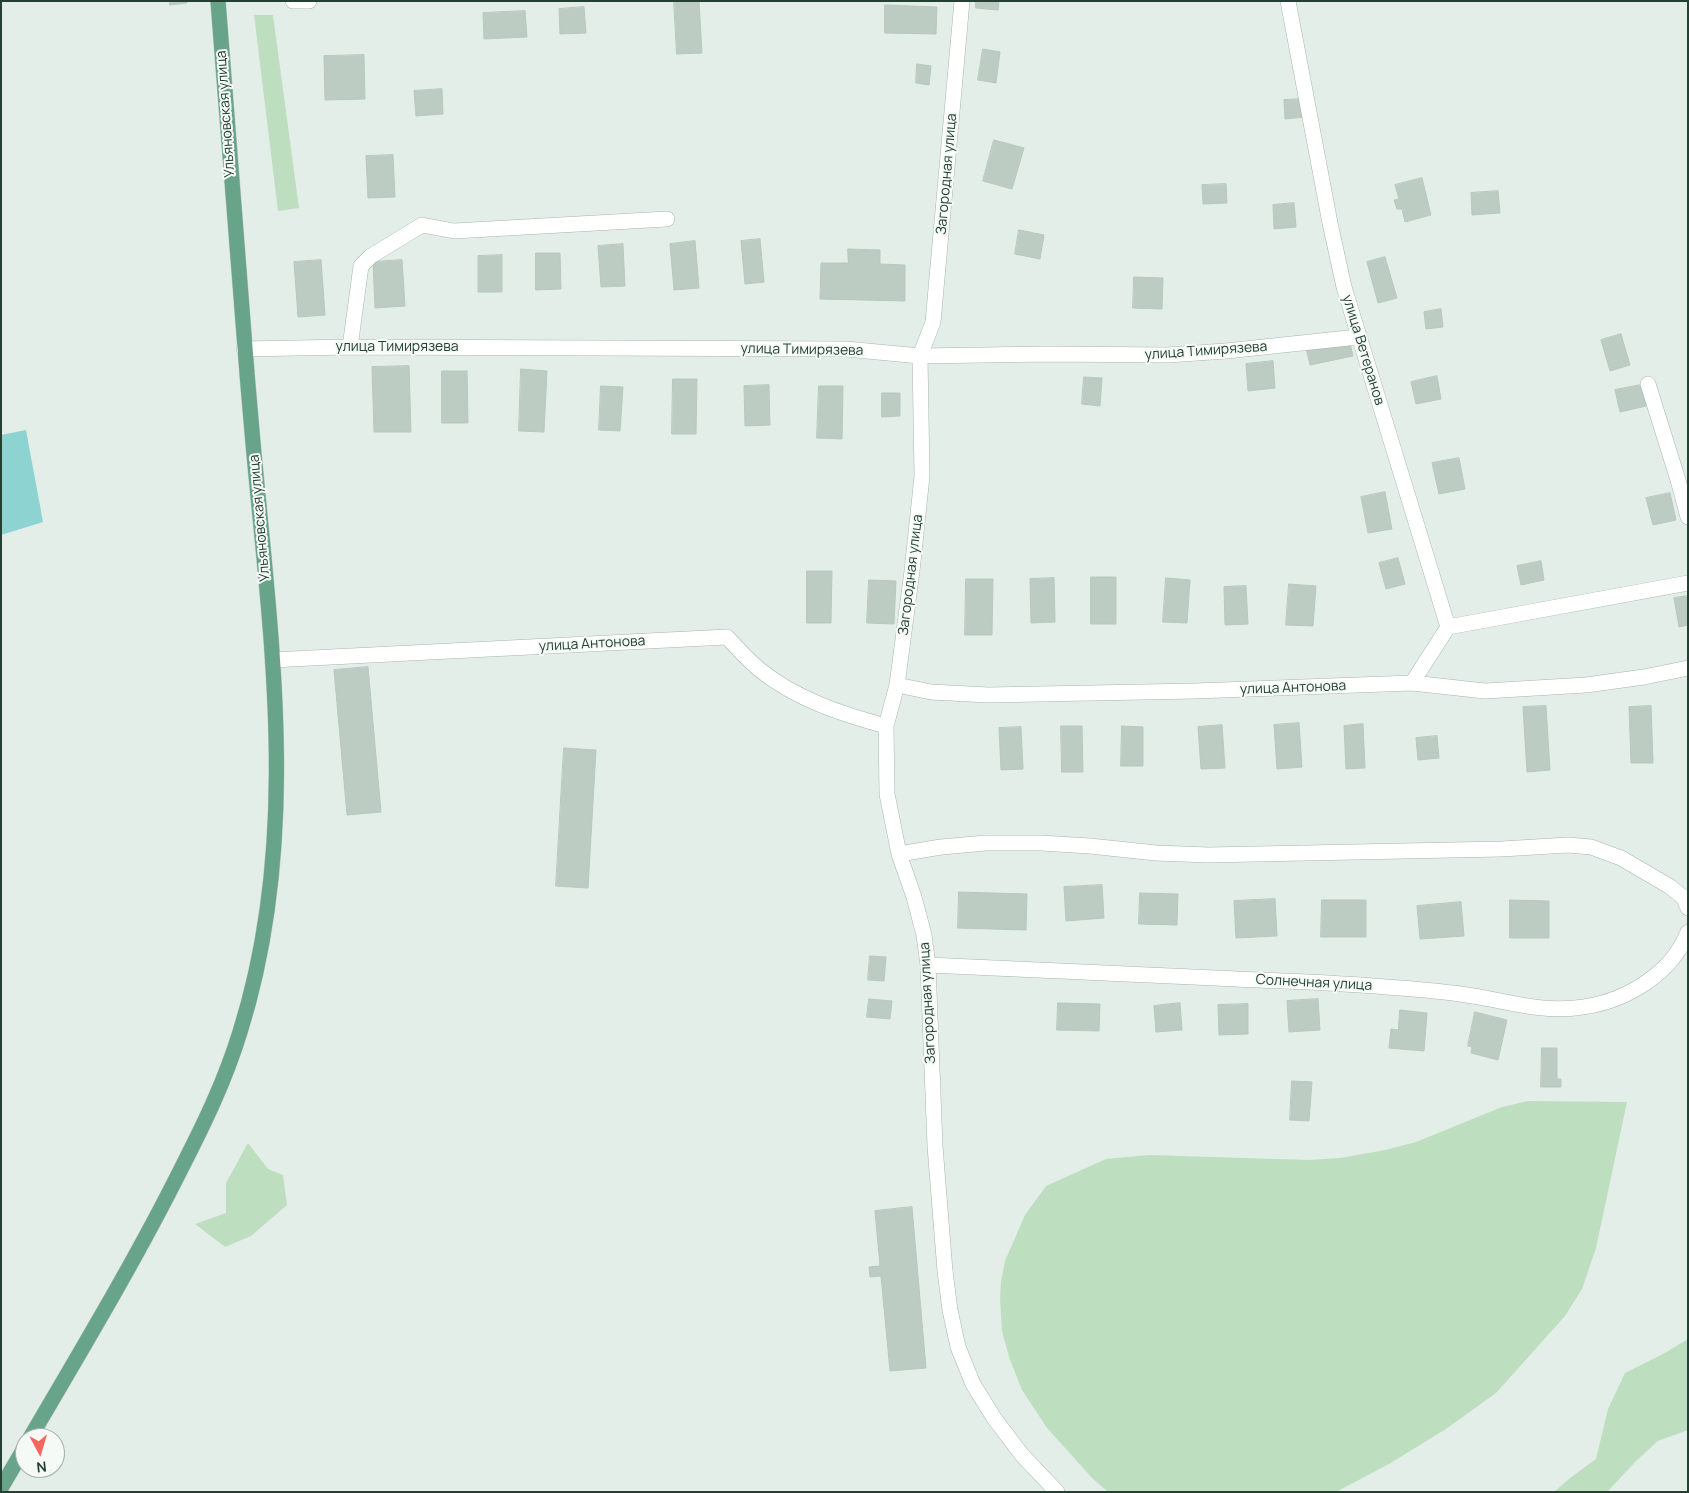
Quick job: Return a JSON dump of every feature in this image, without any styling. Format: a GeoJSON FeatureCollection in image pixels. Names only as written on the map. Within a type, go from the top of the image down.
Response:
{"type":"FeatureCollection","features":[{"type":"Feature","properties":{"kind":"main road","name":"Ульяновская улица"},"geometry":{"type":"LineString","coordinates":[[36,1428],[149,1232],[220,1091],[241,1031],[258,966],[270,904],[274,852],[277,734],[244,349],[218,1]]}},
{"type":"Feature","properties":{"kind":"main road"},"geometry":{"type":"LineString","coordinates":[[1,1488],[15,1464]]}},
{"type":"Feature","properties":{"kind":"street"},"geometry":{"type":"LineString","coordinates":[[293,1],[309,1]]}},
{"type":"Feature","properties":{"kind":"street","name":"Загородная улица"},"geometry":{"type":"LineString","coordinates":[[962,1],[933,322],[920,356],[922,476],[897,685],[886,726],[887,794],[899,854],[922,925],[928,965],[935,1146],[945,1271],[950,1310],[958,1347],[973,1384],[994,1418],[1022,1454],[1057,1492]]}},
{"type":"Feature","properties":{"kind":"street","name":"улица Ветеранов"},"geometry":{"type":"LineString","coordinates":[[1288,1],[1330,223],[1344,286],[1358,337],[1448,626]]}},
{"type":"Feature","properties":{"kind":"street"},"geometry":{"type":"LineString","coordinates":[[350,346],[361,266],[371,256],[422,225],[454,231],[667,219]]}},
{"type":"Feature","properties":{"kind":"street","name":"улица Тимирязева"},"geometry":{"type":"LineString","coordinates":[[244,349],[350,346],[846,349],[920,356],[1039,354],[1168,356],[1358,337]]}},
{"type":"Feature","properties":{"kind":"street"},"geometry":{"type":"LineString","coordinates":[[1648,384],[1688,517]]}},
{"type":"Feature","properties":{"kind":"street"},"geometry":{"type":"LineString","coordinates":[[1412,683],[1448,626],[1688,583]]}},
{"type":"Feature","properties":{"kind":"street","name":"улица Антонова"},"geometry":{"type":"LineString","coordinates":[[272,660],[727,637],[760,670],[793,691],[847,716],[886,726]]}},
{"type":"Feature","properties":{"kind":"street","name":"улица Антонова"},"geometry":{"type":"LineString","coordinates":[[897,685],[931,692],[988,695],[1195,691],[1412,683],[1485,691],[1536,689],[1644,677],[1688,668]]}},
{"type":"Feature","properties":{"kind":"street"},"geometry":{"type":"LineString","coordinates":[[899,854],[941,847],[986,843],[1060,844],[1156,853],[1208,855],[1502,849],[1568,845],[1591,847],[1621,858],[1669,886],[1683,897],[1688,908]]}},
{"type":"Feature","properties":{"kind":"street","name":"Солнечная улица"},"geometry":{"type":"LineString","coordinates":[[928,965],[1384,986],[1464,994],[1550,1009],[1576,1008],[1601,1003],[1625,994],[1646,983],[1664,968],[1680,950],[1688,932]]}},
{"type":"Feature","properties":{"kind":"green space"},"geometry":{"type":"Polygon","coordinates":[[[254,15],[273,15],[299,208],[278,211],[254,15]]]}},
{"type":"Feature","properties":{"kind":"green space"},"geometry":{"type":"Polygon","coordinates":[[[1528,1101],[1627,1102],[1596,1248],[1582,1289],[1565,1316],[1496,1393],[1446,1429],[1389,1464],[1336,1492],[1108,1492],[1093,1479],[1047,1428],[1022,1390],[1009,1357],[1002,1331],[1001,1282],[1005,1261],[1025,1215],[1046,1186],[1106,1159],[1149,1155],[1308,1160],[1340,1158],[1416,1142],[1502,1107],[1528,1101]]]}},
{"type":"Feature","properties":{"kind":"green space"},"geometry":{"type":"Polygon","coordinates":[[[248,1143],[268,1169],[283,1175],[287,1205],[251,1236],[225,1247],[195,1224],[226,1213],[226,1183],[248,1143]]]}},
{"type":"Feature","properties":{"kind":"green space"},"geometry":{"type":"Polygon","coordinates":[[[1688,1339],[1688,1430],[1658,1441],[1607,1492],[1554,1492],[1596,1459],[1608,1409],[1625,1373],[1688,1339]]]}},
{"type":"Feature","properties":{"kind":"water"},"geometry":{"type":"Polygon","coordinates":[[[26,430],[43,522],[1,535],[1,435],[26,430]]]}},
{"type":"Feature","properties":{"kind":"building"},"geometry":{"type":"Polygon","coordinates":[[[170,1],[187,1],[187,3],[170,5],[170,1]]]}},
{"type":"Feature","properties":{"kind":"building"},"geometry":{"type":"Polygon","coordinates":[[[674,1],[699,1],[702,53],[677,54],[674,1]]]}},
{"type":"Feature","properties":{"kind":"building"},"geometry":{"type":"Polygon","coordinates":[[[976,1],[999,1],[998,10],[976,8],[976,1]]]}},
{"type":"Feature","properties":{"kind":"building"},"geometry":{"type":"Polygon","coordinates":[[[885,5],[937,7],[936,34],[885,33],[885,5]]]}},
{"type":"Feature","properties":{"kind":"building"},"geometry":{"type":"Polygon","coordinates":[[[584,7],[586,33],[560,34],[559,9],[584,7]]]}},
{"type":"Feature","properties":{"kind":"building"},"geometry":{"type":"Polygon","coordinates":[[[525,11],[527,37],[484,39],[483,13],[525,11]]]}},
{"type":"Feature","properties":{"kind":"building"},"geometry":{"type":"Polygon","coordinates":[[[983,49],[1000,52],[996,83],[978,80],[983,49]]]}},
{"type":"Feature","properties":{"kind":"building"},"geometry":{"type":"Polygon","coordinates":[[[364,55],[365,99],[325,100],[324,56],[364,55]]]}},
{"type":"Feature","properties":{"kind":"building"},"geometry":{"type":"Polygon","coordinates":[[[917,64],[931,66],[929,85],[916,83],[917,64]]]}},
{"type":"Feature","properties":{"kind":"building"},"geometry":{"type":"Polygon","coordinates":[[[442,89],[443,114],[416,116],[414,91],[442,89]]]}},
{"type":"Feature","properties":{"kind":"building"},"geometry":{"type":"Polygon","coordinates":[[[1302,99],[1304,117],[1285,119],[1284,100],[1302,99]]]}},
{"type":"Feature","properties":{"kind":"building"},"geometry":{"type":"Polygon","coordinates":[[[994,140],[1024,148],[1012,189],[983,181],[994,140]]]}},
{"type":"Feature","properties":{"kind":"building"},"geometry":{"type":"Polygon","coordinates":[[[393,155],[395,197],[368,198],[366,156],[393,155]]]}},
{"type":"Feature","properties":{"kind":"building"},"geometry":{"type":"Polygon","coordinates":[[[1422,178],[1431,215],[1405,222],[1402,209],[1397,209],[1394,200],[1399,199],[1395,185],[1422,178]]]}},
{"type":"Feature","properties":{"kind":"building"},"geometry":{"type":"Polygon","coordinates":[[[1226,184],[1227,203],[1203,204],[1202,185],[1226,184]]]}},
{"type":"Feature","properties":{"kind":"building"},"geometry":{"type":"Polygon","coordinates":[[[1498,191],[1500,213],[1472,215],[1471,193],[1498,191]]]}},
{"type":"Feature","properties":{"kind":"building"},"geometry":{"type":"Polygon","coordinates":[[[1294,203],[1296,227],[1274,229],[1273,205],[1294,203]]]}},
{"type":"Feature","properties":{"kind":"building"},"geometry":{"type":"Polygon","coordinates":[[[1019,230],[1044,235],[1040,259],[1015,254],[1019,230]]]}},
{"type":"Feature","properties":{"kind":"building"},"geometry":{"type":"Polygon","coordinates":[[[760,239],[764,282],[745,284],[741,241],[760,239]]]}},
{"type":"Feature","properties":{"kind":"building"},"geometry":{"type":"Polygon","coordinates":[[[695,241],[699,288],[674,290],[670,244],[695,241]]]}},
{"type":"Feature","properties":{"kind":"building"},"geometry":{"type":"Polygon","coordinates":[[[623,244],[625,286],[601,287],[598,246],[623,244]]]}},
{"type":"Feature","properties":{"kind":"building"},"geometry":{"type":"Polygon","coordinates":[[[848,249],[880,250],[880,264],[905,265],[905,301],[820,299],[821,263],[848,263],[848,249]]]}},
{"type":"Feature","properties":{"kind":"building"},"geometry":{"type":"Polygon","coordinates":[[[536,253],[560,253],[561,289],[536,290],[536,253]]]}},
{"type":"Feature","properties":{"kind":"building"},"geometry":{"type":"Polygon","coordinates":[[[502,255],[502,292],[478,292],[478,256],[502,255]]]}},
{"type":"Feature","properties":{"kind":"building"},"geometry":{"type":"Polygon","coordinates":[[[1385,257],[1397,298],[1378,303],[1367,262],[1385,257]]]}},
{"type":"Feature","properties":{"kind":"building"},"geometry":{"type":"Polygon","coordinates":[[[321,260],[325,315],[298,317],[294,262],[321,260]]]}},
{"type":"Feature","properties":{"kind":"building"},"geometry":{"type":"Polygon","coordinates":[[[402,260],[405,306],[375,308],[373,262],[402,260]]]}},
{"type":"Feature","properties":{"kind":"building"},"geometry":{"type":"Polygon","coordinates":[[[1134,277],[1163,278],[1162,309],[1133,308],[1134,277]]]}},
{"type":"Feature","properties":{"kind":"building"},"geometry":{"type":"Polygon","coordinates":[[[1441,309],[1443,327],[1426,329],[1424,312],[1441,309]]]}},
{"type":"Feature","properties":{"kind":"building"},"geometry":{"type":"Polygon","coordinates":[[[1621,334],[1630,365],[1610,371],[1601,340],[1621,334]]]}},
{"type":"Feature","properties":{"kind":"building"},"geometry":{"type":"Polygon","coordinates":[[[1349,339],[1353,356],[1310,365],[1306,348],[1349,339]]]}},
{"type":"Feature","properties":{"kind":"building"},"geometry":{"type":"Polygon","coordinates":[[[1273,361],[1275,388],[1248,391],[1246,364],[1273,361]]]}},
{"type":"Feature","properties":{"kind":"building"},"geometry":{"type":"Polygon","coordinates":[[[409,366],[411,432],[374,432],[372,367],[409,366]]]}},
{"type":"Feature","properties":{"kind":"building"},"geometry":{"type":"Polygon","coordinates":[[[521,369],[547,371],[544,432],[519,431],[521,369]]]}},
{"type":"Feature","properties":{"kind":"building"},"geometry":{"type":"Polygon","coordinates":[[[442,371],[467,371],[468,423],[442,423],[442,371]]]}},
{"type":"Feature","properties":{"kind":"building"},"geometry":{"type":"Polygon","coordinates":[[[1437,376],[1441,399],[1416,404],[1411,382],[1437,376]]]}},
{"type":"Feature","properties":{"kind":"building"},"geometry":{"type":"Polygon","coordinates":[[[1084,377],[1102,378],[1100,406],[1082,404],[1084,377]]]}},
{"type":"Feature","properties":{"kind":"building"},"geometry":{"type":"Polygon","coordinates":[[[673,379],[697,379],[696,434],[672,434],[673,379]]]}},
{"type":"Feature","properties":{"kind":"building"},"geometry":{"type":"Polygon","coordinates":[[[769,385],[770,425],[745,426],[744,386],[769,385]]]}},
{"type":"Feature","properties":{"kind":"building"},"geometry":{"type":"Polygon","coordinates":[[[1641,385],[1646,406],[1620,412],[1615,390],[1641,385]]]}},
{"type":"Feature","properties":{"kind":"building"},"geometry":{"type":"Polygon","coordinates":[[[601,386],[623,387],[620,431],[599,430],[601,386]]]}},
{"type":"Feature","properties":{"kind":"building"},"geometry":{"type":"Polygon","coordinates":[[[819,386],[843,386],[842,439],[817,438],[819,386]]]}},
{"type":"Feature","properties":{"kind":"building"},"geometry":{"type":"Polygon","coordinates":[[[882,393],[900,393],[900,416],[882,417],[882,393]]]}},
{"type":"Feature","properties":{"kind":"building"},"geometry":{"type":"Polygon","coordinates":[[[1459,458],[1465,489],[1439,494],[1432,463],[1459,458]]]}},
{"type":"Feature","properties":{"kind":"building"},"geometry":{"type":"Polygon","coordinates":[[[1385,492],[1392,529],[1368,533],[1361,497],[1385,492]]]}},
{"type":"Feature","properties":{"kind":"building"},"geometry":{"type":"Polygon","coordinates":[[[1670,493],[1676,520],[1653,525],[1646,498],[1670,493]]]}},
{"type":"Feature","properties":{"kind":"building"},"geometry":{"type":"Polygon","coordinates":[[[1398,558],[1405,584],[1386,589],[1379,563],[1398,558]]]}},
{"type":"Feature","properties":{"kind":"building"},"geometry":{"type":"Polygon","coordinates":[[[1541,561],[1544,580],[1521,585],[1517,566],[1541,561]]]}},
{"type":"Feature","properties":{"kind":"building"},"geometry":{"type":"Polygon","coordinates":[[[807,571],[832,571],[831,623],[807,623],[807,571]]]}},
{"type":"Feature","properties":{"kind":"building"},"geometry":{"type":"Polygon","coordinates":[[[1091,577],[1116,577],[1116,624],[1091,624],[1091,577]]]}},
{"type":"Feature","properties":{"kind":"building"},"geometry":{"type":"Polygon","coordinates":[[[1054,578],[1055,622],[1031,623],[1030,579],[1054,578]]]}},
{"type":"Feature","properties":{"kind":"building"},"geometry":{"type":"Polygon","coordinates":[[[1166,578],[1190,580],[1187,623],[1163,622],[1166,578]]]}},
{"type":"Feature","properties":{"kind":"building"},"geometry":{"type":"Polygon","coordinates":[[[966,579],[993,579],[992,635],[965,635],[966,579]]]}},
{"type":"Feature","properties":{"kind":"building"},"geometry":{"type":"Polygon","coordinates":[[[869,580],[896,581],[894,624],[867,623],[869,580]]]}},
{"type":"Feature","properties":{"kind":"building"},"geometry":{"type":"Polygon","coordinates":[[[1289,584],[1316,586],[1313,626],[1286,625],[1289,584]]]}},
{"type":"Feature","properties":{"kind":"building"},"geometry":{"type":"Polygon","coordinates":[[[1246,586],[1248,624],[1225,625],[1224,587],[1246,586]]]}},
{"type":"Feature","properties":{"kind":"building"},"geometry":{"type":"Polygon","coordinates":[[[1688,596],[1688,625],[1679,627],[1674,598],[1688,596]]]}},
{"type":"Feature","properties":{"kind":"building"},"geometry":{"type":"Polygon","coordinates":[[[368,667],[381,812],[347,815],[334,670],[368,667]]]}},
{"type":"Feature","properties":{"kind":"building"},"geometry":{"type":"Polygon","coordinates":[[[1546,706],[1550,770],[1527,772],[1523,707],[1546,706]]]}},
{"type":"Feature","properties":{"kind":"building"},"geometry":{"type":"Polygon","coordinates":[[[1651,706],[1653,763],[1631,763],[1629,707],[1651,706]]]}},
{"type":"Feature","properties":{"kind":"building"},"geometry":{"type":"Polygon","coordinates":[[[1299,723],[1302,767],[1277,769],[1274,725],[1299,723]]]}},
{"type":"Feature","properties":{"kind":"building"},"geometry":{"type":"Polygon","coordinates":[[[1363,724],[1365,768],[1346,769],[1344,726],[1363,724]]]}},
{"type":"Feature","properties":{"kind":"building"},"geometry":{"type":"Polygon","coordinates":[[[1222,725],[1225,768],[1201,769],[1198,727],[1222,725]]]}},
{"type":"Feature","properties":{"kind":"building"},"geometry":{"type":"Polygon","coordinates":[[[1061,726],[1082,726],[1083,772],[1062,772],[1061,726]]]}},
{"type":"Feature","properties":{"kind":"building"},"geometry":{"type":"Polygon","coordinates":[[[1122,726],[1143,727],[1143,766],[1121,766],[1122,726]]]}},
{"type":"Feature","properties":{"kind":"building"},"geometry":{"type":"Polygon","coordinates":[[[1021,727],[1023,769],[1001,770],[999,728],[1021,727]]]}},
{"type":"Feature","properties":{"kind":"building"},"geometry":{"type":"Polygon","coordinates":[[[1437,736],[1439,758],[1418,760],[1416,738],[1437,736]]]}},
{"type":"Feature","properties":{"kind":"building"},"geometry":{"type":"Polygon","coordinates":[[[564,748],[596,750],[588,888],[556,886],[564,748]]]}},
{"type":"Feature","properties":{"kind":"building"},"geometry":{"type":"Polygon","coordinates":[[[1102,885],[1104,918],[1066,921],[1064,887],[1102,885]]]}},
{"type":"Feature","properties":{"kind":"building"},"geometry":{"type":"Polygon","coordinates":[[[959,892],[1027,894],[1026,930],[958,928],[959,892]]]}},
{"type":"Feature","properties":{"kind":"building"},"geometry":{"type":"Polygon","coordinates":[[[1140,893],[1178,894],[1177,925],[1139,924],[1140,893]]]}},
{"type":"Feature","properties":{"kind":"building"},"geometry":{"type":"Polygon","coordinates":[[[1275,899],[1277,936],[1236,938],[1234,901],[1275,899]]]}},
{"type":"Feature","properties":{"kind":"building"},"geometry":{"type":"Polygon","coordinates":[[[1322,900],[1366,900],[1366,937],[1321,937],[1322,900]]]}},
{"type":"Feature","properties":{"kind":"building"},"geometry":{"type":"Polygon","coordinates":[[[1510,900],[1549,901],[1549,938],[1510,938],[1510,900]]]}},
{"type":"Feature","properties":{"kind":"building"},"geometry":{"type":"Polygon","coordinates":[[[1461,902],[1464,936],[1420,939],[1417,906],[1461,902]]]}},
{"type":"Feature","properties":{"kind":"building"},"geometry":{"type":"Polygon","coordinates":[[[870,956],[886,957],[884,981],[868,980],[870,956]]]}},
{"type":"Feature","properties":{"kind":"building"},"geometry":{"type":"Polygon","coordinates":[[[869,999],[892,1001],[890,1019],[867,1017],[869,999]]]}},
{"type":"Feature","properties":{"kind":"building"},"geometry":{"type":"Polygon","coordinates":[[[1318,999],[1320,1030],[1289,1032],[1287,1001],[1318,999]]]}},
{"type":"Feature","properties":{"kind":"building"},"geometry":{"type":"Polygon","coordinates":[[[1058,1003],[1100,1004],[1099,1031],[1057,1030],[1058,1003]]]}},
{"type":"Feature","properties":{"kind":"building"},"geometry":{"type":"Polygon","coordinates":[[[1180,1003],[1182,1030],[1156,1032],[1154,1006],[1180,1003]]]}},
{"type":"Feature","properties":{"kind":"building"},"geometry":{"type":"Polygon","coordinates":[[[1248,1004],[1248,1034],[1219,1035],[1218,1005],[1248,1004]]]}},
{"type":"Feature","properties":{"kind":"building"},"geometry":{"type":"Polygon","coordinates":[[[1400,1010],[1427,1013],[1424,1051],[1389,1048],[1391,1029],[1398,1030],[1400,1010]]]}},
{"type":"Feature","properties":{"kind":"building"},"geometry":{"type":"Polygon","coordinates":[[[1475,1012],[1507,1020],[1498,1060],[1471,1053],[1472,1047],[1468,1046],[1475,1012]]]}},
{"type":"Feature","properties":{"kind":"building"},"geometry":{"type":"Polygon","coordinates":[[[1542,1048],[1557,1048],[1557,1079],[1561,1079],[1561,1087],[1541,1087],[1542,1048]]]}},
{"type":"Feature","properties":{"kind":"building"},"geometry":{"type":"Polygon","coordinates":[[[1292,1081],[1312,1082],[1309,1121],[1290,1120],[1292,1081]]]}},
{"type":"Feature","properties":{"kind":"building"},"geometry":{"type":"Polygon","coordinates":[[[912,1207],[926,1368],[890,1371],[881,1276],[870,1277],[869,1267],[880,1266],[875,1211],[912,1207]]]}}]}
